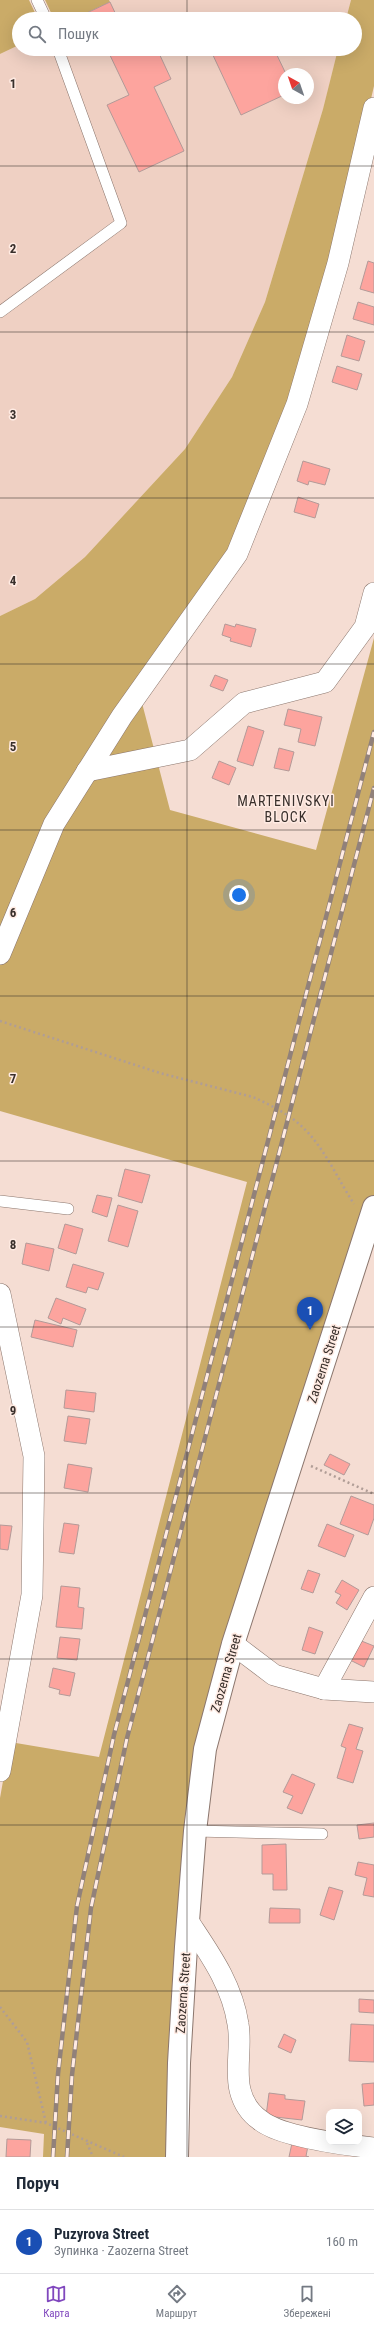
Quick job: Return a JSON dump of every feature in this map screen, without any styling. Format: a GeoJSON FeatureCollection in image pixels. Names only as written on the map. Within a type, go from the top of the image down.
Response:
{"type":"FeatureCollection","features":[{"type":"Feature","properties":{"kind":"street"},"geometry":{"type":"LineString","coordinates":[[0,953],[54,824],[122,716],[237,554],[297,404],[338,263],[374,108]]}},
{"type":"Feature","properties":{"kind":"street"},"geometry":{"type":"LineString","coordinates":[[87,772],[190,750],[244,703],[325,682],[365,627],[374,593]]}},
{"type":"Feature","properties":{"kind":"street","name":"Zaozerna Street"},"geometry":{"type":"LineString","coordinates":[[177,2157],[179,2063],[188,1921],[195,1830],[205,1749],[234,1644],[371,1217]]}},
{"type":"Feature","properties":{"kind":"street"},"geometry":{"type":"LineString","coordinates":[[0,1294],[34,1456],[32,1595],[4,1707],[0,1771]]}},
{"type":"Feature","properties":{"kind":"street"},"geometry":{"type":"LineString","coordinates":[[324,1689],[374,1597]]}},
{"type":"Feature","properties":{"kind":"street"},"geometry":{"type":"LineString","coordinates":[[234,1644],[274,1675],[324,1689],[374,1692]]}},
{"type":"Feature","properties":{"kind":"street"},"geometry":{"type":"LineString","coordinates":[[188,1921],[218,1967],[231,1995],[238,2024],[240,2089],[250,2112],[272,2127],[336,2144],[374,2148]]}},
{"type":"Feature","properties":{"kind":"lane"},"geometry":{"type":"LineString","coordinates":[[37,0],[43,12]]}},
{"type":"Feature","properties":{"kind":"lane"},"geometry":{"type":"LineString","coordinates":[[0,312],[121,223],[61,56]]}},
{"type":"Feature","properties":{"kind":"lane"},"geometry":{"type":"LineString","coordinates":[[0,1201],[68,1209]]}},
{"type":"Feature","properties":{"kind":"lane"},"geometry":{"type":"LineString","coordinates":[[195,1830],[322,1834]]}},
{"type":"Feature","properties":{"kind":"path"},"geometry":{"type":"LineString","coordinates":[[0,1021],[160,1074],[253,1097],[267,1103],[298,1123],[316,1142],[371,1217]]}},
{"type":"Feature","properties":{"kind":"path"},"geometry":{"type":"LineString","coordinates":[[294,1459],[374,1494]]}},
{"type":"Feature","properties":{"kind":"path"},"geometry":{"type":"LineString","coordinates":[[0,2007],[27,2042],[46,2123]]}},
{"type":"Feature","properties":{"kind":"path"},"geometry":{"type":"LineString","coordinates":[[0,2116],[46,2123],[124,2157]]}},
{"type":"Feature","properties":{"kind":"path"},"geometry":{"type":"LineString","coordinates":[[87,2142],[92,2157]]}},
{"type":"Feature","properties":{"kind":"shaded area"},"geometry":{"type":"Polygon","coordinates":[[[0,0],[29,0],[35,12],[12,12],[12,48],[0,54],[0,0]]]}},
{"type":"Feature","properties":{"kind":"shaded area"},"geometry":{"type":"Polygon","coordinates":[[[45,0],[109,0],[110,2],[89,12],[51,12],[45,0]]]}},
{"type":"Feature","properties":{"kind":"shaded area"},"geometry":{"type":"Polygon","coordinates":[[[109,0],[351,0],[348,12],[89,12],[110,2],[109,0]]]}},
{"type":"Feature","properties":{"kind":"shaded area"},"geometry":{"type":"Polygon","coordinates":[[[351,0],[374,0],[374,86],[333,261],[291,402],[233,551],[137,684],[170,810],[316,850],[374,638],[374,1207],[205,1749],[177,2157],[43,2157],[44,2134],[0,2127],[0,1798],[10,1742],[99,1757],[247,1182],[0,1111],[0,616],[35,599],[85,557],[185,449],[232,377],[265,302],[323,109],[336,56],[362,56],[362,12],[348,12],[351,0]]]}},
{"type":"Feature","properties":{"kind":"shaded area"},"geometry":{"type":"Polygon","coordinates":[[[12,48],[12,56],[336,56],[323,109],[265,302],[232,377],[185,449],[85,557],[35,599],[0,616],[0,54],[12,48]]]}},
{"type":"Feature","properties":{"kind":"building"},"geometry":{"type":"Polygon","coordinates":[[[110,2],[115,12],[89,12],[110,2]]]}},
{"type":"Feature","properties":{"kind":"building"},"geometry":{"type":"Polygon","coordinates":[[[110,56],[160,56],[171,79],[154,87],[184,151],[139,172],[107,105],[129,95],[110,56]]]}},
{"type":"Feature","properties":{"kind":"building"},"geometry":{"type":"Polygon","coordinates":[[[213,56],[277,56],[283,68],[278,68],[278,98],[241,115],[213,56]]]}},
{"type":"Feature","properties":{"kind":"building"},"geometry":{"type":"Polygon","coordinates":[[[368,261],[374,263],[374,293],[360,289],[368,261]]]}},
{"type":"Feature","properties":{"kind":"building"},"geometry":{"type":"Polygon","coordinates":[[[358,302],[374,307],[374,325],[353,319],[358,302]]]}},
{"type":"Feature","properties":{"kind":"building"},"geometry":{"type":"Polygon","coordinates":[[[347,335],[365,341],[359,361],[341,356],[347,335]]]}},
{"type":"Feature","properties":{"kind":"building"},"geometry":{"type":"Polygon","coordinates":[[[337,366],[362,374],[357,390],[332,382],[337,366]]]}},
{"type":"Feature","properties":{"kind":"building"},"geometry":{"type":"Polygon","coordinates":[[[303,461],[330,469],[325,485],[309,481],[308,485],[297,481],[303,461]]]}},
{"type":"Feature","properties":{"kind":"building"},"geometry":{"type":"Polygon","coordinates":[[[298,497],[319,504],[315,518],[294,512],[298,497]]]}},
{"type":"Feature","properties":{"kind":"building"},"geometry":{"type":"Polygon","coordinates":[[[225,624],[235,627],[236,624],[256,629],[251,647],[230,641],[231,638],[222,635],[225,624]]]}},
{"type":"Feature","properties":{"kind":"building"},"geometry":{"type":"Polygon","coordinates":[[[215,675],[228,680],[223,691],[210,686],[215,675]]]}},
{"type":"Feature","properties":{"kind":"building"},"geometry":{"type":"Polygon","coordinates":[[[288,709],[322,717],[315,746],[298,742],[301,729],[284,725],[288,709]]]}},
{"type":"Feature","properties":{"kind":"building"},"geometry":{"type":"Polygon","coordinates":[[[248,726],[264,731],[253,766],[237,761],[248,726]]]}},
{"type":"Feature","properties":{"kind":"building"},"geometry":{"type":"Polygon","coordinates":[[[279,748],[294,752],[289,771],[274,768],[279,748]]]}},
{"type":"Feature","properties":{"kind":"building"},"geometry":{"type":"Polygon","coordinates":[[[219,761],[236,768],[229,785],[212,778],[219,761]]]}},
{"type":"Feature","properties":{"kind":"building"},"geometry":{"type":"Polygon","coordinates":[[[125,1169],[150,1175],[142,1203],[118,1196],[125,1169]]]}},
{"type":"Feature","properties":{"kind":"building"},"geometry":{"type":"Polygon","coordinates":[[[97,1195],[112,1198],[107,1217],[92,1212],[97,1195]]]}},
{"type":"Feature","properties":{"kind":"building"},"geometry":{"type":"Polygon","coordinates":[[[118,1205],[138,1211],[128,1247],[108,1241],[118,1205]]]}},
{"type":"Feature","properties":{"kind":"building"},"geometry":{"type":"Polygon","coordinates":[[[65,1224],[83,1229],[76,1254],[58,1248],[65,1224]]]}},
{"type":"Feature","properties":{"kind":"building"},"geometry":{"type":"Polygon","coordinates":[[[26,1243],[54,1249],[49,1271],[22,1264],[26,1243]]]}},
{"type":"Feature","properties":{"kind":"building"},"geometry":{"type":"Polygon","coordinates":[[[73,1264],[104,1273],[98,1290],[88,1287],[86,1293],[66,1287],[73,1264]]]}},
{"type":"Feature","properties":{"kind":"building"},"geometry":{"type":"Polygon","coordinates":[[[56,1298],[86,1309],[80,1325],[63,1318],[61,1324],[48,1318],[56,1298]]]}},
{"type":"Feature","properties":{"kind":"building"},"geometry":{"type":"Polygon","coordinates":[[[35,1320],[77,1330],[73,1347],[31,1337],[35,1320]]]}},
{"type":"Feature","properties":{"kind":"building"},"geometry":{"type":"Polygon","coordinates":[[[66,1390],[96,1393],[94,1412],[64,1408],[66,1390]]]}},
{"type":"Feature","properties":{"kind":"building"},"geometry":{"type":"Polygon","coordinates":[[[68,1416],[90,1419],[86,1444],[64,1441],[68,1416]]]}},
{"type":"Feature","properties":{"kind":"building"},"geometry":{"type":"Polygon","coordinates":[[[330,1454],[350,1464],[344,1475],[324,1465],[330,1454]]]}},
{"type":"Feature","properties":{"kind":"building"},"geometry":{"type":"Polygon","coordinates":[[[68,1464],[92,1468],[88,1492],[64,1488],[68,1464]]]}},
{"type":"Feature","properties":{"kind":"building"},"geometry":{"type":"Polygon","coordinates":[[[351,1496],[374,1505],[374,1518],[368,1535],[340,1524],[351,1496]]]}},
{"type":"Feature","properties":{"kind":"building"},"geometry":{"type":"Polygon","coordinates":[[[64,1523],[79,1525],[74,1554],[59,1552],[64,1523]]]}},
{"type":"Feature","properties":{"kind":"building"},"geometry":{"type":"Polygon","coordinates":[[[327,1524],[354,1535],[345,1557],[318,1546],[327,1524]]]}},
{"type":"Feature","properties":{"kind":"building"},"geometry":{"type":"Polygon","coordinates":[[[0,1525],[12,1526],[8,1550],[0,1549],[0,1525]]]}},
{"type":"Feature","properties":{"kind":"building"},"geometry":{"type":"Polygon","coordinates":[[[308,1570],[320,1574],[313,1593],[301,1589],[308,1570]]]}},
{"type":"Feature","properties":{"kind":"building"},"geometry":{"type":"Polygon","coordinates":[[[342,1580],[359,1590],[347,1610],[336,1603],[341,1595],[335,1592],[342,1580]]]}},
{"type":"Feature","properties":{"kind":"building"},"geometry":{"type":"Polygon","coordinates":[[[61,1586],[80,1588],[78,1607],[84,1608],[82,1629],[56,1627],[61,1586]]]}},
{"type":"Feature","properties":{"kind":"building"},"geometry":{"type":"Polygon","coordinates":[[[309,1627],[323,1632],[315,1654],[302,1650],[309,1627]]]}},
{"type":"Feature","properties":{"kind":"building"},"geometry":{"type":"Polygon","coordinates":[[[60,1637],[80,1639],[77,1660],[57,1658],[60,1637]]]}},
{"type":"Feature","properties":{"kind":"building"},"geometry":{"type":"Polygon","coordinates":[[[359,1640],[374,1646],[364,1667],[350,1660],[359,1640]]]}},
{"type":"Feature","properties":{"kind":"building"},"geometry":{"type":"Polygon","coordinates":[[[53,1668],[75,1673],[70,1696],[59,1694],[60,1690],[49,1687],[53,1668]]]}},
{"type":"Feature","properties":{"kind":"building"},"geometry":{"type":"Polygon","coordinates":[[[349,1724],[363,1728],[356,1749],[363,1751],[353,1783],[337,1778],[346,1748],[341,1746],[349,1724]]]}},
{"type":"Feature","properties":{"kind":"building"},"geometry":{"type":"Polygon","coordinates":[[[292,1774],[315,1784],[302,1814],[287,1808],[293,1796],[283,1792],[292,1774]]]}},
{"type":"Feature","properties":{"kind":"building"},"geometry":{"type":"Polygon","coordinates":[[[374,1823],[374,1837],[359,1839],[357,1825],[374,1823]]]}},
{"type":"Feature","properties":{"kind":"building"},"geometry":{"type":"Polygon","coordinates":[[[286,1844],[287,1890],[273,1890],[273,1874],[262,1874],[262,1845],[286,1844]]]}},
{"type":"Feature","properties":{"kind":"building"},"geometry":{"type":"Polygon","coordinates":[[[358,1862],[374,1865],[374,1897],[363,1895],[367,1878],[355,1875],[358,1862]]]}},
{"type":"Feature","properties":{"kind":"building"},"geometry":{"type":"Polygon","coordinates":[[[329,1887],[343,1891],[334,1920],[320,1915],[329,1887]]]}},
{"type":"Feature","properties":{"kind":"building"},"geometry":{"type":"Polygon","coordinates":[[[270,1908],[300,1909],[300,1923],[269,1923],[270,1908]]]}},
{"type":"Feature","properties":{"kind":"building"},"geometry":{"type":"Polygon","coordinates":[[[359,1999],[374,2000],[374,2013],[359,2012],[359,1999]]]}},
{"type":"Feature","properties":{"kind":"building"},"geometry":{"type":"Polygon","coordinates":[[[351,2024],[374,2025],[374,2062],[349,2061],[351,2024]]]}},
{"type":"Feature","properties":{"kind":"building"},"geometry":{"type":"Polygon","coordinates":[[[284,2034],[296,2040],[291,2053],[278,2047],[284,2034]]]}},
{"type":"Feature","properties":{"kind":"building"},"geometry":{"type":"Polygon","coordinates":[[[374,2083],[374,2105],[364,2106],[362,2084],[374,2083]]]}},
{"type":"Feature","properties":{"kind":"building"},"geometry":{"type":"Polygon","coordinates":[[[269,2093],[285,2095],[285,2099],[305,2101],[302,2120],[266,2116],[269,2093]]]}},
{"type":"Feature","properties":{"kind":"building"},"geometry":{"type":"Polygon","coordinates":[[[7,2139],[31,2140],[30,2157],[6,2157],[7,2139]]]}},
{"type":"Feature","properties":{"kind":"building"},"geometry":{"type":"Polygon","coordinates":[[[292,2143],[308,2146],[306,2156],[309,2157],[289,2157],[292,2143]]]}},
{"type":"Feature","properties":{"kind":"railway"},"geometry":{"type":"LineString","coordinates":[[53,2157],[58,2074],[77,1906],[114,1735],[374,732]]}},
{"type":"Feature","properties":{"kind":"railway"},"geometry":{"type":"LineString","coordinates":[[67,2157],[72,2075],[91,1908],[127,1738],[374,788]]}},
{"type":"Feature","properties":{"kind":"place","name":"Puzyrova Street"},"geometry":{"type":"Point","coordinates":[310,1330]}},
{"type":"Feature","properties":{"kind":"district","name":"MARTENIVSKYI BLOCK"},"geometry":{"type":"Point","coordinates":[286,810]}}]}
